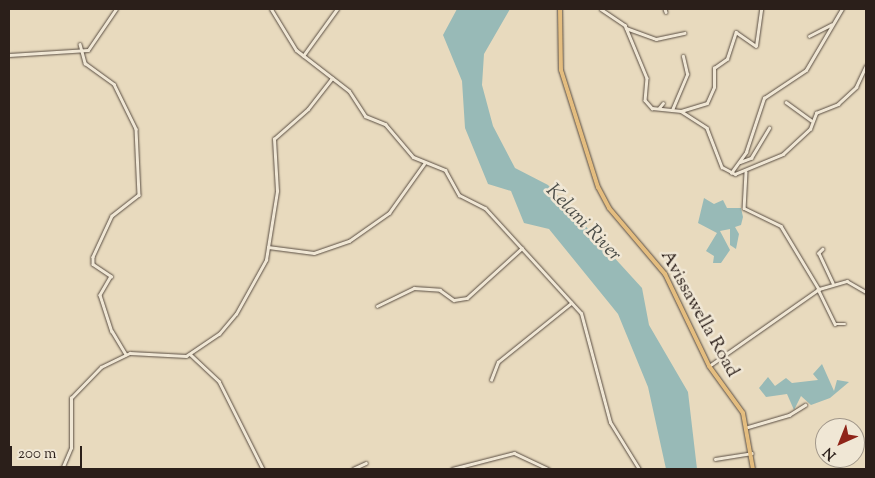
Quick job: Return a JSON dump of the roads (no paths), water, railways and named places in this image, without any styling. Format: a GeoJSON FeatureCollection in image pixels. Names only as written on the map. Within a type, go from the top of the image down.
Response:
{"type":"FeatureCollection","features":[{"type":"Feature","properties":{"kind":"main road","name":"Avissawella Road"},"geometry":{"type":"LineString","coordinates":[[560,9],[561,70],[598,187],[609,208],[664,274],[709,366],[748,427],[754,469]]}},
{"type":"Feature","properties":{"kind":"street"},"geometry":{"type":"LineString","coordinates":[[9,55],[82,52],[94,45],[116,9]]}},
{"type":"Feature","properties":{"kind":"street"},"geometry":{"type":"LineString","coordinates":[[271,9],[303,56],[349,92],[358,110],[386,124],[424,164],[445,170],[459,195],[485,208],[572,302],[586,324],[610,422],[639,469]]}},
{"type":"Feature","properties":{"kind":"street"},"geometry":{"type":"LineString","coordinates":[[303,56],[337,9]]}},
{"type":"Feature","properties":{"kind":"street"},"geometry":{"type":"LineString","coordinates":[[601,9],[626,28],[656,39],[684,33]]}},
{"type":"Feature","properties":{"kind":"street"},"geometry":{"type":"LineString","coordinates":[[680,112],[707,103],[714,68],[727,59],[736,32],[756,46],[761,9]]}},
{"type":"Feature","properties":{"kind":"street"},"geometry":{"type":"LineString","coordinates":[[731,173],[738,162],[764,98],[806,70],[842,9]]}},
{"type":"Feature","properties":{"kind":"street"},"geometry":{"type":"LineString","coordinates":[[809,36],[831,25]]}},
{"type":"Feature","properties":{"kind":"street"},"geometry":{"type":"LineString","coordinates":[[626,28],[647,78],[645,100],[659,108],[680,112],[707,128],[722,167],[731,173],[746,172],[783,154],[805,136],[811,120],[856,88],[866,66]]}},
{"type":"Feature","properties":{"kind":"street"},"geometry":{"type":"LineString","coordinates":[[80,44],[85,63],[114,84],[136,129],[139,195],[112,216],[93,257],[93,264],[111,276],[100,295],[112,331],[126,354]]}},
{"type":"Feature","properties":{"kind":"street"},"geometry":{"type":"LineString","coordinates":[[672,110],[687,74],[683,56]]}},
{"type":"Feature","properties":{"kind":"street"},"geometry":{"type":"LineString","coordinates":[[62,469],[71,448],[74,393],[101,367],[126,354],[171,359],[190,354],[219,334],[236,314],[259,274],[268,247],[277,191],[274,138],[308,109],[332,78]]}},
{"type":"Feature","properties":{"kind":"street"},"geometry":{"type":"LineString","coordinates":[[786,102],[811,120]]}},
{"type":"Feature","properties":{"kind":"street"},"geometry":{"type":"LineString","coordinates":[[659,108],[662,103]]}},
{"type":"Feature","properties":{"kind":"street"},"geometry":{"type":"LineString","coordinates":[[738,162],[751,158],[769,128]]}},
{"type":"Feature","properties":{"kind":"street"},"geometry":{"type":"LineString","coordinates":[[268,247],[314,253],[348,241],[390,213],[424,164]]}},
{"type":"Feature","properties":{"kind":"street"},"geometry":{"type":"LineString","coordinates":[[746,172],[744,208],[781,226],[818,289],[835,324],[845,324]]}},
{"type":"Feature","properties":{"kind":"street"},"geometry":{"type":"LineString","coordinates":[[377,306],[414,288],[440,290],[454,300],[467,298],[522,248]]}},
{"type":"Feature","properties":{"kind":"street"},"geometry":{"type":"LineString","coordinates":[[823,249],[819,253],[833,283]]}},
{"type":"Feature","properties":{"kind":"street"},"geometry":{"type":"LineString","coordinates":[[709,366],[818,289],[833,283],[846,281],[866,292]]}},
{"type":"Feature","properties":{"kind":"street"},"geometry":{"type":"LineString","coordinates":[[492,380],[498,362],[572,302]]}},
{"type":"Feature","properties":{"kind":"street"},"geometry":{"type":"LineString","coordinates":[[190,354],[219,381],[263,469]]}},
{"type":"Feature","properties":{"kind":"street"},"geometry":{"type":"LineString","coordinates":[[748,427],[789,415],[805,404]]}},
{"type":"Feature","properties":{"kind":"street"},"geometry":{"type":"LineString","coordinates":[[716,459],[752,452]]}},
{"type":"Feature","properties":{"kind":"street"},"geometry":{"type":"LineString","coordinates":[[452,469],[514,453],[549,469]]}},
{"type":"Feature","properties":{"kind":"street"},"geometry":{"type":"LineString","coordinates":[[353,469],[366,463]]}},
{"type":"Feature","properties":{"kind":"water"},"geometry":{"type":"Polygon","coordinates":[[[457,9],[510,9],[484,54],[482,85],[493,126],[515,168],[548,185],[642,288],[649,325],[688,392],[697,469],[666,469],[648,387],[618,314],[549,229],[524,223],[511,191],[488,184],[465,128],[462,81],[443,35],[457,9]]]}},
{"type":"Feature","properties":{"kind":"water"},"geometry":{"type":"Polygon","coordinates":[[[704,198],[714,204],[723,200],[727,208],[741,208],[743,217],[741,225],[735,227],[739,234],[736,249],[730,245],[730,229],[720,231],[730,250],[721,263],[713,263],[714,256],[706,251],[717,233],[698,223],[704,198]]]}},
{"type":"Feature","properties":{"kind":"water"},"geometry":{"type":"Polygon","coordinates":[[[822,364],[834,391],[837,380],[849,382],[830,398],[811,405],[801,396],[794,410],[787,394],[766,397],[759,388],[768,377],[775,386],[786,378],[792,383],[818,380],[813,374],[822,364]]]}},
{"type":"Feature","properties":{"kind":"water label","name":"Kelani River"},"geometry":{"type":"Point","coordinates":[583,223]}}]}
